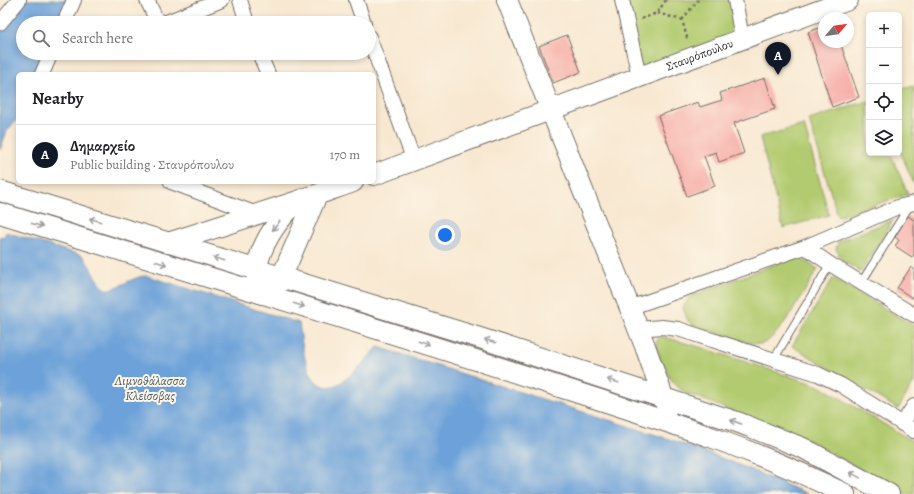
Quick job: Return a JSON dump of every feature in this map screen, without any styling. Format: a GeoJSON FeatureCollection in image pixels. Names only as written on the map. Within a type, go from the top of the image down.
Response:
{"type":"FeatureCollection","features":[{"type":"Feature","properties":{"kind":"street"},"geometry":{"type":"LineString","coordinates":[[0,23],[19,0]]}},
{"type":"Feature","properties":{"kind":"street"},"geometry":{"type":"LineString","coordinates":[[148,0],[157,16]]}},
{"type":"Feature","properties":{"kind":"street"},"geometry":{"type":"LineString","coordinates":[[178,16],[222,0]]}},
{"type":"Feature","properties":{"kind":"street"},"geometry":{"type":"LineString","coordinates":[[240,0],[245,16]]}},
{"type":"Feature","properties":{"kind":"street"},"geometry":{"type":"LineString","coordinates":[[356,0],[362,16]]}},
{"type":"Feature","properties":{"kind":"street"},"geometry":{"type":"LineString","coordinates":[[506,0],[638,329],[672,423]]}},
{"type":"Feature","properties":{"kind":"street"},"geometry":{"type":"LineString","coordinates":[[622,0],[639,76]]}},
{"type":"Feature","properties":{"kind":"street"},"geometry":{"type":"LineString","coordinates":[[735,0],[742,38]]}},
{"type":"Feature","properties":{"kind":"street"},"geometry":{"type":"LineString","coordinates":[[68,16],[75,1]]}},
{"type":"Feature","properties":{"kind":"street","name":"Σταυρόπουλου"},"geometry":{"type":"LineString","coordinates":[[376,174],[845,1]]}},
{"type":"Feature","properties":{"kind":"street"},"geometry":{"type":"LineString","coordinates":[[376,56],[414,160]]}},
{"type":"Feature","properties":{"kind":"street"},"geometry":{"type":"LineString","coordinates":[[43,72],[48,60]]}},
{"type":"Feature","properties":{"kind":"street"},"geometry":{"type":"LineString","coordinates":[[262,60],[267,72]]}},
{"type":"Feature","properties":{"kind":"street"},"geometry":{"type":"LineString","coordinates":[[182,184],[198,187],[257,214]]}},
{"type":"Feature","properties":{"kind":"street"},"geometry":{"type":"LineString","coordinates":[[168,243],[257,214],[310,192],[344,184]]}},
{"type":"Feature","properties":{"kind":"street"},"geometry":{"type":"LineString","coordinates":[[0,191],[480,338],[740,423],[804,448],[889,494]]}},
{"type":"Feature","properties":{"kind":"street"},"geometry":{"type":"LineString","coordinates":[[262,294],[257,284],[256,270],[270,234],[286,215],[310,192]]}},
{"type":"Feature","properties":{"kind":"street"},"geometry":{"type":"LineString","coordinates":[[262,294],[276,287],[282,278],[310,192]]}},
{"type":"Feature","properties":{"kind":"street"},"geometry":{"type":"LineString","coordinates":[[629,308],[805,247],[898,207],[912,204]]}},
{"type":"Feature","properties":{"kind":"street"},"geometry":{"type":"LineString","coordinates":[[0,213],[399,335],[672,423],[768,458],[845,494]]}},
{"type":"Feature","properties":{"kind":"street"},"geometry":{"type":"LineString","coordinates":[[805,247],[914,315]]}},
{"type":"Feature","properties":{"kind":"street"},"geometry":{"type":"LineString","coordinates":[[638,329],[662,327],[678,329],[774,359],[825,377],[908,427],[914,406]]}},
{"type":"Feature","properties":{"kind":"lane"},"geometry":{"type":"LineString","coordinates":[[861,283],[912,204]]}},
{"type":"Feature","properties":{"kind":"lane"},"geometry":{"type":"LineString","coordinates":[[774,359],[830,264]]}},
{"type":"Feature","properties":{"kind":"path"},"geometry":{"type":"LineString","coordinates":[[628,25],[657,13],[666,0]]}},
{"type":"Feature","properties":{"kind":"path"},"geometry":{"type":"LineString","coordinates":[[682,20],[698,0]]}},
{"type":"Feature","properties":{"kind":"path"},"geometry":{"type":"LineString","coordinates":[[657,13],[682,20]]}},
{"type":"Feature","properties":{"kind":"path"},"geometry":{"type":"LineString","coordinates":[[682,20],[693,57]]}},
{"type":"Feature","properties":{"kind":"green space"},"geometry":{"type":"Polygon","coordinates":[[[622,0],[735,0],[742,38],[639,76],[622,0]]]}},
{"type":"Feature","properties":{"kind":"green space"},"geometry":{"type":"Polygon","coordinates":[[[914,86],[914,184],[902,156],[902,89],[914,86]]]}},
{"type":"Feature","properties":{"kind":"green space"},"geometry":{"type":"Polygon","coordinates":[[[866,102],[866,156],[891,156],[908,194],[838,217],[809,120],[866,102]]]}},
{"type":"Feature","properties":{"kind":"green space"},"geometry":{"type":"Polygon","coordinates":[[[804,125],[829,215],[783,228],[760,137],[804,125]]]}},
{"type":"Feature","properties":{"kind":"green space"},"geometry":{"type":"Polygon","coordinates":[[[893,220],[861,272],[843,261],[836,249],[839,241],[893,220]]]}},
{"type":"Feature","properties":{"kind":"green space"},"geometry":{"type":"Polygon","coordinates":[[[797,256],[818,269],[784,323],[776,334],[768,341],[761,344],[747,342],[693,325],[688,321],[683,308],[689,297],[797,256]]]}},
{"type":"Feature","properties":{"kind":"green space"},"geometry":{"type":"Polygon","coordinates":[[[833,278],[914,326],[914,382],[898,409],[792,346],[833,278]]]}},
{"type":"Feature","properties":{"kind":"green space"},"geometry":{"type":"Polygon","coordinates":[[[660,336],[693,345],[823,388],[914,442],[914,494],[905,494],[812,442],[686,393],[670,378],[663,365],[656,343],[660,336]]]}},
{"type":"Feature","properties":{"kind":"water"},"geometry":{"type":"Polygon","coordinates":[[[26,0],[71,0],[64,16],[16,16],[16,60],[45,60],[40,72],[16,72],[16,120],[7,131],[0,150],[0,31],[26,0]]]}},
{"type":"Feature","properties":{"kind":"water","name":"Λιμνοθάλασσα Κλείσοβας"},"geometry":{"type":"Polygon","coordinates":[[[6,232],[83,256],[104,289],[114,288],[136,278],[147,276],[299,323],[304,355],[308,367],[313,377],[320,384],[329,387],[345,380],[378,347],[675,441],[732,462],[808,494],[0,494],[0,236],[4,237],[6,232]]]}},
{"type":"Feature","properties":{"kind":"building"},"geometry":{"type":"Polygon","coordinates":[[[818,28],[818,48],[842,48],[859,97],[832,107],[808,32],[818,28]]]}},
{"type":"Feature","properties":{"kind":"building"},"geometry":{"type":"Polygon","coordinates":[[[567,35],[581,72],[553,83],[539,46],[567,35]]]}},
{"type":"Feature","properties":{"kind":"building"},"geometry":{"type":"Polygon","coordinates":[[[765,78],[775,109],[734,123],[744,153],[719,162],[716,152],[704,156],[715,186],[687,196],[658,116],[698,102],[700,107],[722,100],[720,93],[765,78]]]}},
{"type":"Feature","properties":{"kind":"building"},"geometry":{"type":"Polygon","coordinates":[[[908,216],[914,220],[914,254],[912,257],[895,246],[899,240],[895,237],[908,216]]]}},
{"type":"Feature","properties":{"kind":"building"},"geometry":{"type":"Polygon","coordinates":[[[911,267],[914,269],[914,299],[897,288],[911,267]]]}},
{"type":"Feature","properties":{"kind":"place","name":"Δημαρχείο"},"geometry":{"type":"Point","coordinates":[778,75]}}]}
